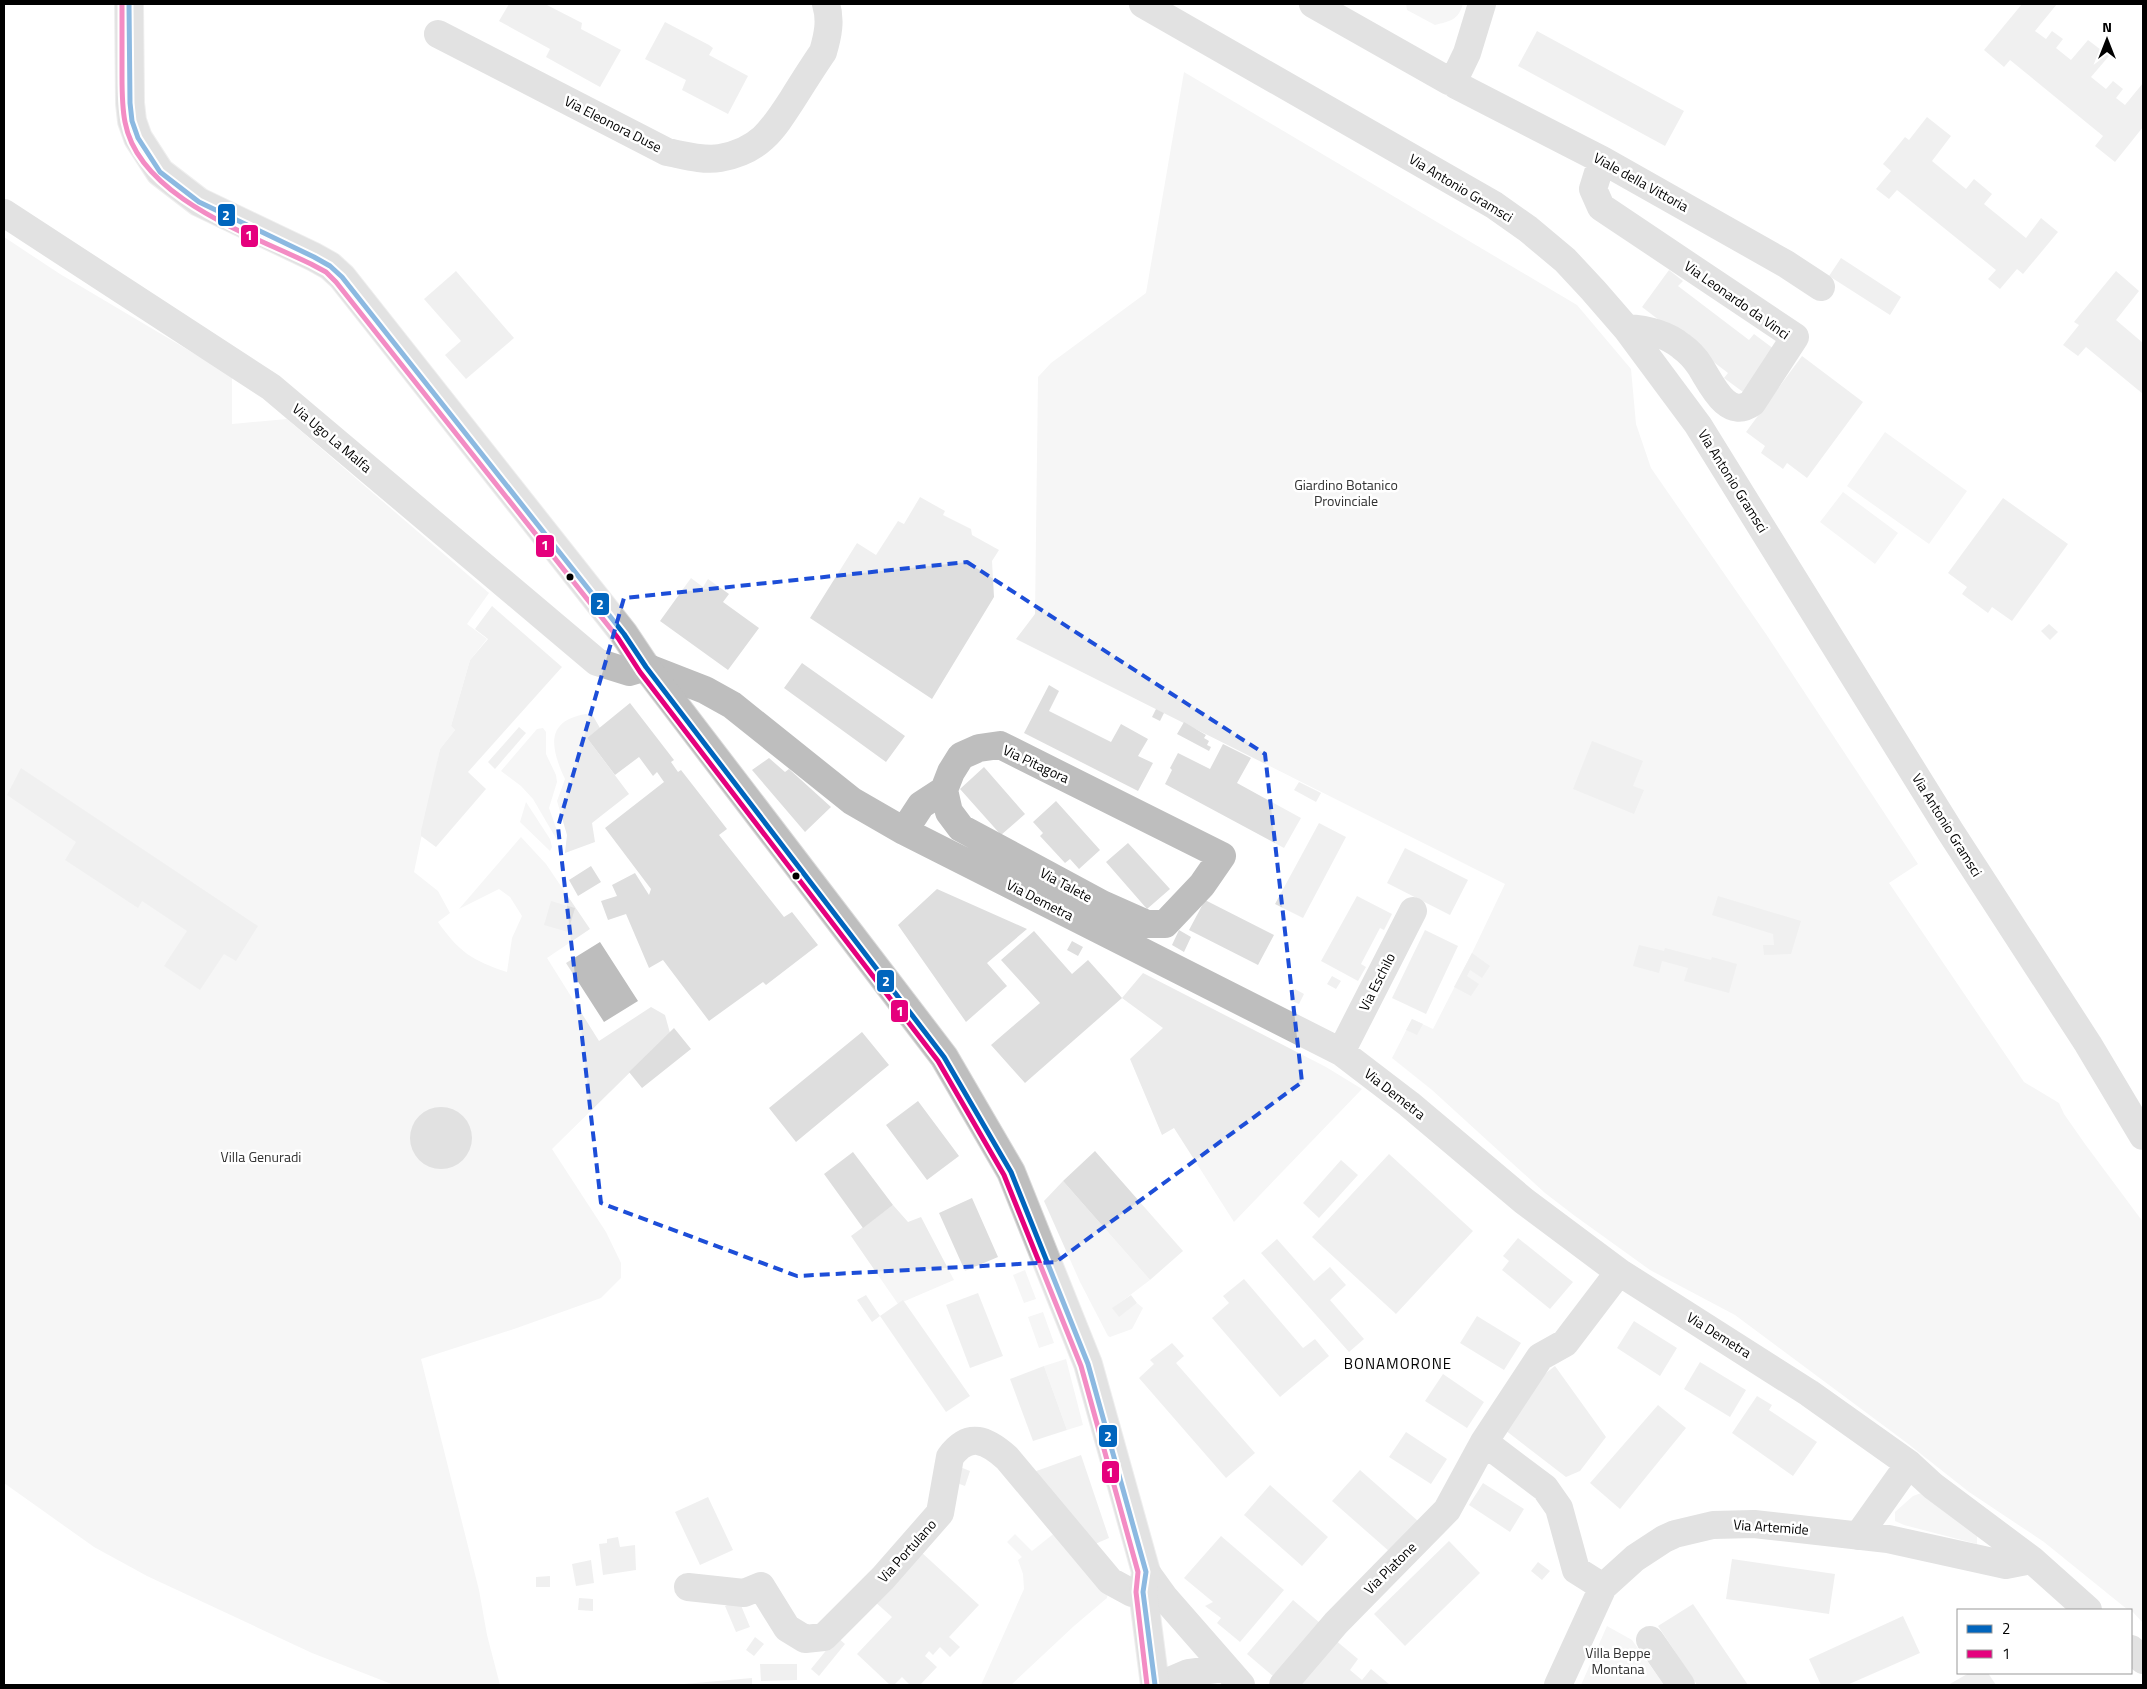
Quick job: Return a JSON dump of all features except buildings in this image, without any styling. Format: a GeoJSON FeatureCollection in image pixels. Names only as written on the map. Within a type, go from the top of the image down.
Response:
{"type":"FeatureCollection","features":[{"type":"Feature","properties":{"kind":"street"},"geometry":{"type":"LineString","coordinates":[[129,4],[130,103],[132,121],[138,138],[160,172],[178,188],[199,202],[314,257],[342,278],[624,634],[646,667],[944,1057],[1011,1172],[1088,1364],[1145,1582],[1155,1685]]}},
{"type":"Feature","properties":{"kind":"street","name":"Via Eleonora Duse"},"geometry":{"type":"LineString","coordinates":[[438,34],[667,152],[699,158],[719,158],[740,152],[757,144],[772,131],[823,52],[828,37],[829,18],[826,4]]}},
{"type":"Feature","properties":{"kind":"street","name":"Via Antonio Gramsci"},"geometry":{"type":"LineString","coordinates":[[1143,4],[1494,205],[1528,229],[1565,260],[1626,328],[1707,439],[1950,831],[2088,1044],[2143,1136]]}},
{"type":"Feature","properties":{"kind":"street","name":"Viale della Vittoria"},"geometry":{"type":"LineString","coordinates":[[1314,4],[1453,82],[1602,160],[1786,264],[1821,288]]}},
{"type":"Feature","properties":{"kind":"street"},"geometry":{"type":"LineString","coordinates":[[1453,82],[1467,53],[1482,4]]}},
{"type":"Feature","properties":{"kind":"street","name":"Via Leonardo da Vinci"},"geometry":{"type":"LineString","coordinates":[[1602,160],[1593,189],[1601,207],[1795,337],[1752,403],[1742,408],[1734,408],[1723,400],[1699,364],[1679,344],[1655,332],[1626,328]]}},
{"type":"Feature","properties":{"kind":"street","name":"Via Ugo La Malfa"},"geometry":{"type":"LineString","coordinates":[[4,213],[271,387],[597,662],[629,672],[646,667]]}},
{"type":"Feature","properties":{"kind":"street","name":"Via Demetra"},"geometry":{"type":"LineString","coordinates":[[646,667],[705,690],[732,705],[852,801],[904,831],[1341,1052],[1409,1104],[1524,1201],[1619,1272],[1809,1393],[1908,1464],[1933,1486],[2032,1560],[2087,1609]]}},
{"type":"Feature","properties":{"kind":"street","name":"Via Pitagora"},"geometry":{"type":"LineString","coordinates":[[944,790],[951,772],[962,756],[979,748],[1000,745],[1222,856],[1202,885]]}},
{"type":"Feature","properties":{"kind":"street"},"geometry":{"type":"LineString","coordinates":[[904,831],[921,805],[944,790]]}},
{"type":"Feature","properties":{"kind":"street","name":"Via Talete"},"geometry":{"type":"LineString","coordinates":[[944,790],[949,812],[962,828],[1102,904],[1147,924],[1165,924],[1202,885]]}},
{"type":"Feature","properties":{"kind":"street","name":"Via Eschilo"},"geometry":{"type":"LineString","coordinates":[[1341,1052],[1413,911]]}},
{"type":"Feature","properties":{"kind":"street","name":"Via Platone"},"geometry":{"type":"LineString","coordinates":[[1283,1685],[1336,1623],[1447,1510],[1484,1442],[1540,1357],[1565,1343],[1619,1272]]}},
{"type":"Feature","properties":{"kind":"street","name":"Via Portulano"},"geometry":{"type":"LineString","coordinates":[[688,1587],[744,1593],[762,1586],[787,1628],[805,1639],[824,1637],[883,1578],[940,1513],[950,1457],[956,1449],[972,1441],[991,1444],[1007,1458],[1110,1581],[1132,1593],[1145,1582]]}},
{"type":"Feature","properties":{"kind":"street"},"geometry":{"type":"LineString","coordinates":[[1484,1442],[1545,1488],[1559,1508],[1576,1570],[1602,1587]]}},
{"type":"Feature","properties":{"kind":"street"},"geometry":{"type":"LineString","coordinates":[[1858,1536],[1908,1464]]}},
{"type":"Feature","properties":{"kind":"street","name":"Via Artemide"},"geometry":{"type":"LineString","coordinates":[[1558,1685],[1602,1587],[1635,1558],[1664,1539],[1704,1527],[1733,1523],[1754,1524],[1888,1539],[2006,1565],[2032,1560]]}},
{"type":"Feature","properties":{"kind":"street"},"geometry":{"type":"LineString","coordinates":[[1145,1582],[1164,1597],[1233,1676]]}},
{"type":"Feature","properties":{"kind":"street"},"geometry":{"type":"LineString","coordinates":[[1650,1640],[1681,1685]]}},
{"type":"Feature","properties":{"kind":"street"},"geometry":{"type":"LineString","coordinates":[[2132,1650],[2143,1660]]}},
{"type":"Feature","properties":{"kind":"street"},"geometry":{"type":"LineString","coordinates":[[1160,1685],[1188,1673],[1233,1676]]}},
{"type":"Feature","properties":{"kind":"highlighted area"},"geometry":{"type":"Polygon","coordinates":[[[967,562],[1265,754],[1302,1082],[1056,1262],[797,1276],[601,1203],[558,827],[624,598],[967,562]]]}},
{"type":"Feature","properties":{"kind":"green space"},"geometry":{"type":"Polygon","coordinates":[[[1406,4],[1463,4],[1456,17],[1435,25],[1407,10],[1406,4]]]}},
{"type":"Feature","properties":{"kind":"green space","name":"Giardino Botanico Provinciale"},"geometry":{"type":"Polygon","coordinates":[[[1184,72],[1577,305],[1631,369],[1636,424],[1651,468],[1766,634],[1918,864],[1889,883],[2024,1082],[2059,1103],[2064,1114],[2085,1144],[2143,1222],[2143,1623],[2132,1609],[2127,1609],[2044,1542],[1969,1492],[1907,1443],[1735,1315],[1650,1270],[1575,1216],[1545,1193],[1432,1090],[1392,1058],[1412,1019],[1433,1029],[1505,884],[1016,639],[1035,614],[1038,377],[1051,363],[1146,293],[1184,72]]]}},
{"type":"Feature","properties":{"kind":"green space","name":"Villa Genuradi"},"geometry":{"type":"Polygon","coordinates":[[[4,237],[60,274],[232,376],[232,424],[287,419],[489,593],[467,624],[487,639],[470,660],[451,726],[455,730],[440,749],[414,872],[438,891],[450,913],[438,922],[453,941],[476,959],[507,972],[512,938],[522,916],[510,897],[499,889],[459,909],[521,837],[546,864],[590,929],[547,958],[599,1041],[651,1007],[665,1015],[670,1033],[552,1149],[606,1232],[621,1263],[621,1278],[601,1298],[421,1359],[479,1590],[487,1635],[500,1685],[394,1685],[312,1653],[147,1576],[94,1547],[4,1483],[4,237]]]}},
{"type":"Feature","properties":{"kind":"green space"},"geometry":{"type":"Polygon","coordinates":[[[1885,432],[1967,491],[1929,544],[1847,486],[1885,432]]]}},
{"type":"Feature","properties":{"kind":"green space"},"geometry":{"type":"Polygon","coordinates":[[[1843,492],[1898,533],[1875,564],[1820,522],[1843,492]]]}},
{"type":"Feature","properties":{"kind":"green space"},"geometry":{"type":"Polygon","coordinates":[[[586,714],[593,716],[600,728],[587,738],[629,794],[592,823],[595,842],[565,853],[567,835],[557,801],[565,779],[556,757],[554,738],[557,730],[563,723],[586,714]]]}},
{"type":"Feature","properties":{"kind":"green space"},"geometry":{"type":"Polygon","coordinates":[[[543,728],[546,732],[546,754],[556,775],[557,782],[549,808],[559,836],[557,840],[533,799],[521,786],[501,771],[537,729],[543,728]]]}},
{"type":"Feature","properties":{"kind":"green space"},"geometry":{"type":"Polygon","coordinates":[[[526,802],[550,839],[552,847],[550,851],[520,822],[526,802]]]}},
{"type":"Feature","properties":{"kind":"green space"},"geometry":{"type":"Polygon","coordinates":[[[1143,973],[1326,1067],[1362,1089],[1234,1222],[1174,1128],[1162,1135],[1130,1059],[1163,1028],[1122,998],[1143,973]]]}},
{"type":"Feature","properties":{"kind":"green space"},"geometry":{"type":"Polygon","coordinates":[[[1063,1181],[1150,1280],[1113,1308],[1119,1316],[1137,1303],[1143,1308],[1132,1329],[1110,1337],[1108,1336],[1080,1282],[1044,1201],[1063,1181]]]}},
{"type":"Feature","properties":{"kind":"green space"},"geometry":{"type":"Polygon","coordinates":[[[893,1205],[908,1222],[921,1217],[954,1280],[898,1304],[851,1236],[893,1205]]]}},
{"type":"Feature","properties":{"kind":"green space"},"geometry":{"type":"Polygon","coordinates":[[[1025,1270],[1036,1299],[1024,1303],[1013,1275],[1025,1270]]]}},
{"type":"Feature","properties":{"kind":"green space"},"geometry":{"type":"Polygon","coordinates":[[[1043,1312],[1054,1343],[1039,1348],[1028,1317],[1043,1312]]]}},
{"type":"Feature","properties":{"kind":"green space"},"geometry":{"type":"Polygon","coordinates":[[[1066,1359],[1083,1425],[1067,1430],[1044,1366],[1066,1359]]]}},
{"type":"Feature","properties":{"kind":"green space"},"geometry":{"type":"Polygon","coordinates":[[[1924,1492],[1977,1535],[1977,1544],[1895,1521],[1895,1512],[1913,1496],[1924,1492]]]}},
{"type":"Feature","properties":{"kind":"green space"},"geometry":{"type":"Polygon","coordinates":[[[1057,1531],[1108,1591],[1107,1598],[1011,1685],[981,1685],[1024,1589],[1023,1574],[1018,1560],[1022,1557],[1007,1542],[1015,1534],[1032,1551],[1057,1531]]]}},
{"type":"Feature","properties":{"kind":"green space","name":"Villa Beppe Montana"},"geometry":{"type":"Polygon","coordinates":[[[1607,1626],[1632,1640],[1664,1685],[1581,1685],[1607,1626]]]}},
{"type":"Feature","properties":{"kind":"shaded area"},"geometry":{"type":"Polygon","coordinates":[[[600,942],[638,1001],[604,1022],[566,963],[600,942]]]}},
{"type":"Feature","properties":{"kind":"shaded area"},"geometry":{"type":"Polygon","coordinates":[[[441,1107],[458,1112],[463,1116],[467,1121],[472,1138],[467,1155],[463,1160],[458,1164],[441,1169],[424,1164],[419,1160],[415,1155],[410,1138],[415,1121],[419,1116],[424,1112],[441,1107]]]}},
{"type":"Feature","properties":{"kind":"transit line","name":"1"},"geometry":{"type":"LineString","coordinates":[[122,4],[122,87],[125,122],[134,148],[151,172],[174,192],[200,210],[229,226],[311,264],[326,272],[336,282],[618,638],[640,672],[938,1061],[1004,1175],[1081,1366],[1138,1572],[1136,1592],[1147,1685]]}},
{"type":"Feature","properties":{"kind":"transit line","name":"2"},"geometry":{"type":"LineString","coordinates":[[129,4],[130,103],[132,121],[138,138],[160,172],[199,202],[314,257],[330,266],[342,277],[624,634],[646,667],[944,1057],[1011,1172],[1088,1364],[1146,1572],[1143,1592],[1155,1685]]}},
{"type":"Feature","properties":{"kind":"district","name":"BONAMORONE"},"geometry":{"type":"Point","coordinates":[1398,1364]}}]}
